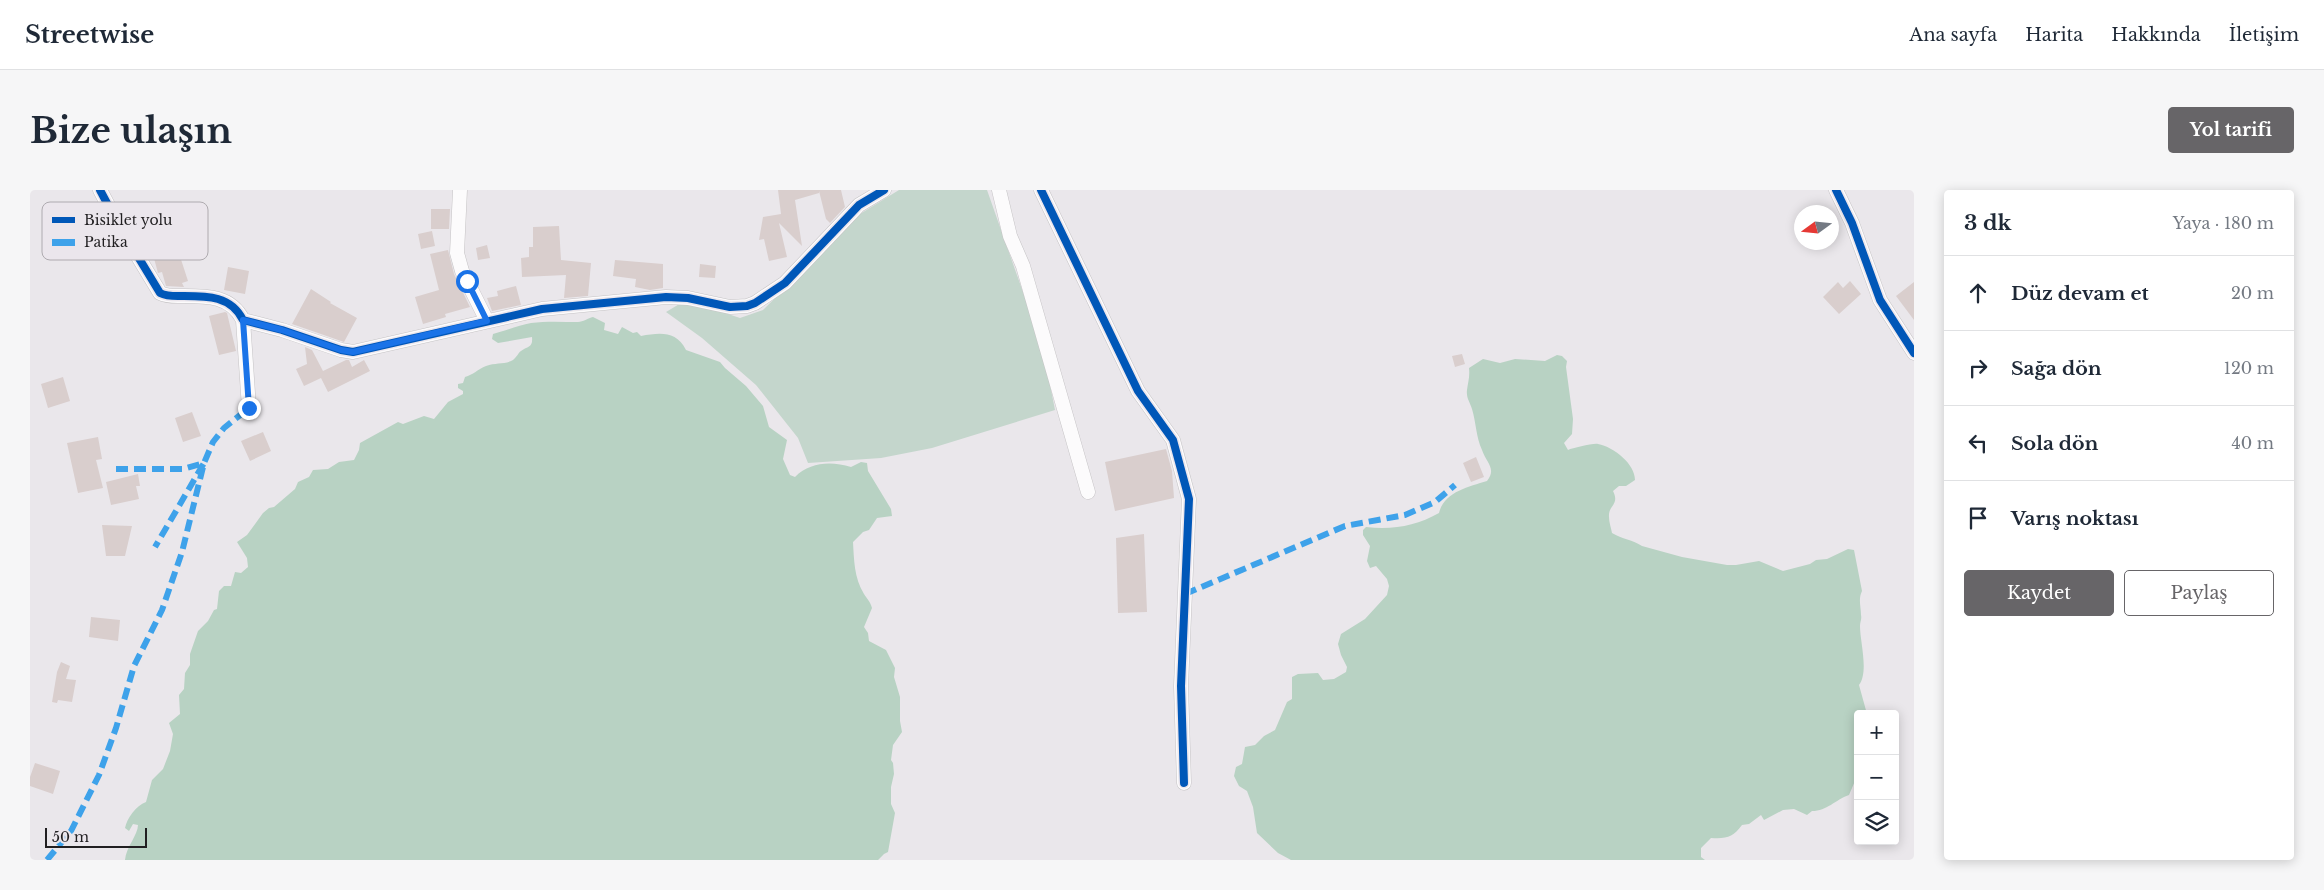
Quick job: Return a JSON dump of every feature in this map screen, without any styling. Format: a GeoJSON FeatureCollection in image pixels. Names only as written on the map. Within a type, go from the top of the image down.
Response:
{"type":"FeatureCollection","features":[{"type":"Feature","properties":{"kind":"street"},"geometry":{"type":"LineString","coordinates":[[100,190],[106,202]]}},
{"type":"Feature","properties":{"kind":"street"},"geometry":{"type":"LineString","coordinates":[[460,190],[457,253],[462,272],[487,321]]}},
{"type":"Feature","properties":{"kind":"street"},"geometry":{"type":"LineString","coordinates":[[243,320],[353,352],[542,309],[642,298],[688,298],[730,307],[747,306],[755,303],[785,283],[859,206],[884,190]]}},
{"type":"Feature","properties":{"kind":"street"},"geometry":{"type":"LineString","coordinates":[[999,190],[1010,236],[1023,266],[1088,492]]}},
{"type":"Feature","properties":{"kind":"street"},"geometry":{"type":"LineString","coordinates":[[1040,190],[1138,391],[1174,440],[1189,499],[1181,686],[1184,783]]}},
{"type":"Feature","properties":{"kind":"street"},"geometry":{"type":"LineString","coordinates":[[1836,190],[1852,223],[1880,300],[1914,353]]}},
{"type":"Feature","properties":{"kind":"street"},"geometry":{"type":"LineString","coordinates":[[140,260],[160,293],[168,296],[196,296],[225,300],[234,306],[243,320],[249,408]]}},
{"type":"Feature","properties":{"kind":"green space"},"geometry":{"type":"Polygon","coordinates":[[[899,190],[987,190],[1043,349],[1055,410],[932,448],[881,458],[808,463],[798,438],[756,385],[702,338],[666,312],[686,300],[740,318],[763,310],[860,214],[899,190]]]}},
{"type":"Feature","properties":{"kind":"green space"},"geometry":{"type":"Polygon","coordinates":[[[593,317],[605,323],[604,330],[618,334],[622,327],[633,333],[637,332],[641,336],[666,334],[677,339],[686,350],[720,362],[746,386],[763,406],[769,427],[787,440],[783,459],[790,475],[795,477],[807,468],[821,464],[851,467],[861,462],[867,463],[868,471],[891,509],[892,516],[877,518],[869,530],[863,532],[853,542],[858,582],[872,608],[864,627],[868,633],[869,641],[886,650],[895,668],[894,677],[900,697],[902,732],[893,745],[891,760],[894,774],[891,787],[891,804],[895,813],[888,852],[878,860],[125,860],[127,850],[138,825],[133,824],[129,831],[125,828],[126,824],[135,809],[146,802],[152,780],[163,769],[170,751],[173,734],[169,723],[180,714],[179,695],[184,689],[185,673],[190,665],[190,654],[198,631],[208,621],[214,610],[217,609],[219,591],[224,586],[231,586],[235,572],[241,573],[248,567],[247,558],[237,542],[247,535],[263,513],[269,508],[274,507],[295,489],[298,482],[309,477],[313,470],[328,469],[339,462],[354,460],[360,443],[398,422],[403,424],[424,416],[434,419],[448,402],[463,394],[463,391],[458,388],[458,384],[463,383],[465,377],[486,366],[513,360],[532,343],[532,337],[498,343],[492,339],[493,334],[531,323],[580,322],[593,317]]]}},
{"type":"Feature","properties":{"kind":"green space"},"geometry":{"type":"Polygon","coordinates":[[[1557,355],[1562,356],[1567,361],[1566,367],[1573,419],[1572,434],[1564,443],[1568,450],[1592,444],[1604,446],[1617,452],[1628,462],[1634,474],[1635,480],[1626,486],[1619,486],[1613,491],[1615,502],[1609,513],[1612,533],[1642,546],[1682,557],[1727,565],[1759,561],[1783,571],[1810,564],[1816,560],[1827,559],[1848,549],[1854,550],[1862,591],[1860,626],[1864,665],[1859,685],[1866,710],[1854,710],[1854,783],[1849,795],[1807,815],[1794,809],[1783,810],[1764,820],[1761,815],[1749,824],[1742,825],[1729,836],[1711,838],[1701,848],[1701,857],[1705,860],[1291,860],[1278,853],[1257,833],[1253,807],[1247,791],[1239,786],[1234,776],[1236,767],[1242,764],[1245,747],[1255,745],[1264,736],[1275,730],[1287,702],[1292,699],[1292,677],[1298,674],[1318,673],[1323,680],[1334,679],[1346,672],[1347,667],[1338,644],[1341,634],[1365,619],[1387,595],[1389,586],[1387,579],[1376,566],[1370,568],[1367,561],[1370,546],[1363,535],[1363,530],[1366,527],[1386,528],[1422,521],[1439,513],[1451,495],[1487,481],[1490,477],[1491,469],[1480,445],[1467,395],[1469,368],[1483,359],[1500,363],[1515,359],[1545,361],[1557,355]]]}},
{"type":"Feature","properties":{"kind":"building"},"geometry":{"type":"Polygon","coordinates":[[[778,190],[841,190],[845,207],[830,223],[826,219],[819,191],[819,193],[795,200],[802,246],[779,223],[787,257],[769,261],[764,239],[759,240],[763,217],[781,214],[778,190]]]}},
{"type":"Feature","properties":{"kind":"building"},"geometry":{"type":"Polygon","coordinates":[[[431,209],[450,209],[449,229],[431,229],[431,209]]]}},
{"type":"Feature","properties":{"kind":"building"},"geometry":{"type":"Polygon","coordinates":[[[559,226],[561,260],[591,263],[588,296],[564,298],[566,275],[522,277],[521,258],[529,257],[529,247],[533,247],[533,227],[559,226]]]}},
{"type":"Feature","properties":{"kind":"building"},"geometry":{"type":"Polygon","coordinates":[[[432,231],[435,246],[421,249],[418,234],[432,231]]]}},
{"type":"Feature","properties":{"kind":"building"},"geometry":{"type":"Polygon","coordinates":[[[487,245],[490,258],[478,260],[476,248],[487,245]]]}},
{"type":"Feature","properties":{"kind":"building"},"geometry":{"type":"Polygon","coordinates":[[[448,250],[454,274],[470,307],[445,314],[446,317],[423,324],[415,297],[439,290],[430,254],[448,250]]]}},
{"type":"Feature","properties":{"kind":"building"},"geometry":{"type":"Polygon","coordinates":[[[154,260],[181,260],[188,281],[182,283],[184,287],[166,286],[162,272],[158,273],[154,260]]]}},
{"type":"Feature","properties":{"kind":"building"},"geometry":{"type":"Polygon","coordinates":[[[615,260],[663,264],[663,288],[650,290],[635,287],[636,279],[613,276],[615,260]]]}},
{"type":"Feature","properties":{"kind":"building"},"geometry":{"type":"Polygon","coordinates":[[[700,264],[716,266],[715,278],[699,277],[700,264]]]}},
{"type":"Feature","properties":{"kind":"building"},"geometry":{"type":"Polygon","coordinates":[[[228,267],[249,271],[245,294],[224,290],[228,267]]]}},
{"type":"Feature","properties":{"kind":"building"},"geometry":{"type":"Polygon","coordinates":[[[1850,281],[1861,294],[1839,314],[1823,297],[1838,282],[1843,288],[1850,281]]]}},
{"type":"Feature","properties":{"kind":"building"},"geometry":{"type":"Polygon","coordinates":[[[1914,282],[1914,320],[1896,296],[1914,282]]]}},
{"type":"Feature","properties":{"kind":"building"},"geometry":{"type":"Polygon","coordinates":[[[516,286],[521,305],[492,311],[487,298],[498,296],[497,291],[516,286]]]}},
{"type":"Feature","properties":{"kind":"building"},"geometry":{"type":"Polygon","coordinates":[[[311,289],[330,303],[357,318],[344,342],[292,324],[311,289]]]}},
{"type":"Feature","properties":{"kind":"building"},"geometry":{"type":"Polygon","coordinates":[[[227,313],[236,351],[219,355],[209,316],[227,313]]]}},
{"type":"Feature","properties":{"kind":"building"},"geometry":{"type":"Polygon","coordinates":[[[305,347],[312,350],[323,371],[346,360],[349,360],[352,367],[364,360],[370,371],[328,392],[321,378],[304,386],[296,369],[307,364],[305,347]]]}},
{"type":"Feature","properties":{"kind":"building"},"geometry":{"type":"Polygon","coordinates":[[[1462,354],[1465,364],[1455,367],[1452,356],[1462,354]]]}},
{"type":"Feature","properties":{"kind":"building"},"geometry":{"type":"Polygon","coordinates":[[[63,377],[70,401],[48,408],[41,384],[63,377]]]}},
{"type":"Feature","properties":{"kind":"building"},"geometry":{"type":"Polygon","coordinates":[[[192,412],[201,436],[183,442],[175,418],[192,412]]]}},
{"type":"Feature","properties":{"kind":"building"},"geometry":{"type":"Polygon","coordinates":[[[263,432],[271,451],[250,461],[241,441],[263,432]]]}},
{"type":"Feature","properties":{"kind":"building"},"geometry":{"type":"Polygon","coordinates":[[[98,437],[102,459],[96,460],[103,488],[78,493],[67,443],[98,437]]]}},
{"type":"Feature","properties":{"kind":"building"},"geometry":{"type":"Polygon","coordinates":[[[1166,449],[1172,471],[1174,498],[1115,511],[1105,462],[1166,449]]]}},
{"type":"Feature","properties":{"kind":"building"},"geometry":{"type":"Polygon","coordinates":[[[1476,457],[1484,477],[1471,482],[1463,463],[1476,457]]]}},
{"type":"Feature","properties":{"kind":"building"},"geometry":{"type":"Polygon","coordinates":[[[138,474],[140,486],[136,486],[139,499],[111,505],[106,482],[138,474]]]}},
{"type":"Feature","properties":{"kind":"building"},"geometry":{"type":"Polygon","coordinates":[[[102,525],[132,526],[125,556],[106,556],[102,525]]]}},
{"type":"Feature","properties":{"kind":"building"},"geometry":{"type":"Polygon","coordinates":[[[1144,534],[1147,612],[1118,613],[1116,538],[1144,534]]]}},
{"type":"Feature","properties":{"kind":"building"},"geometry":{"type":"Polygon","coordinates":[[[91,617],[120,620],[118,641],[89,637],[91,617]]]}},
{"type":"Feature","properties":{"kind":"building"},"geometry":{"type":"Polygon","coordinates":[[[61,662],[70,666],[66,679],[76,680],[72,702],[58,700],[57,703],[52,702],[57,672],[61,662]]]}},
{"type":"Feature","properties":{"kind":"building"},"geometry":{"type":"Polygon","coordinates":[[[35,763],[60,771],[53,794],[30,786],[30,777],[35,763]]]}},
{"type":"Feature","properties":{"kind":"marked path"},"geometry":{"type":"LineString","coordinates":[[47,860],[71,831],[99,775],[116,728],[134,666],[162,610],[182,552],[204,463],[213,442],[224,428],[249,408]]}},
{"type":"Feature","properties":{"kind":"marked path"},"geometry":{"type":"LineString","coordinates":[[116,469],[183,469],[204,463],[155,547]]}},
{"type":"Feature","properties":{"kind":"marked path"},"geometry":{"type":"LineString","coordinates":[[1185,594],[1345,526],[1405,515],[1435,502],[1455,485]]}},
{"type":"Feature","properties":{"kind":"cycle path"},"geometry":{"type":"LineString","coordinates":[[100,190],[106,202]]}},
{"type":"Feature","properties":{"kind":"cycle path"},"geometry":{"type":"LineString","coordinates":[[140,260],[160,293],[169,296],[202,296],[218,299],[232,306],[243,320],[353,352],[542,309],[666,297],[688,298],[730,307],[747,306],[755,303],[785,283],[859,205],[884,190]]}},
{"type":"Feature","properties":{"kind":"cycle path"},"geometry":{"type":"LineString","coordinates":[[1041,190],[1138,391],[1173,440],[1189,499],[1181,686],[1184,783]]}},
{"type":"Feature","properties":{"kind":"cycle path"},"geometry":{"type":"LineString","coordinates":[[1836,190],[1852,223],[1880,300],[1914,353]]}},
{"type":"Feature","properties":{"kind":"route"},"geometry":{"type":"LineString","coordinates":[[249,408],[243,320],[282,330],[346,352],[366,350],[487,321],[467,281]]}}]}
